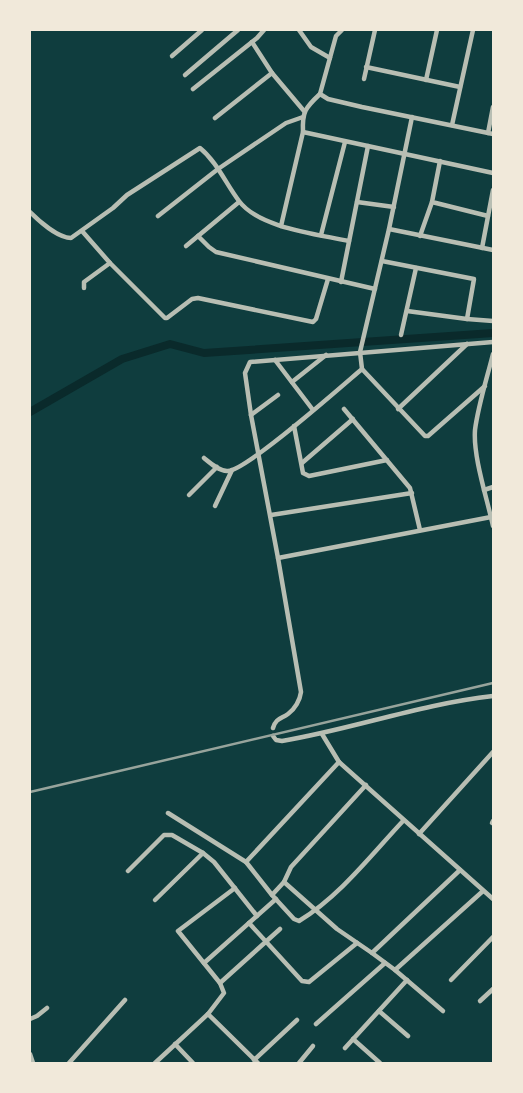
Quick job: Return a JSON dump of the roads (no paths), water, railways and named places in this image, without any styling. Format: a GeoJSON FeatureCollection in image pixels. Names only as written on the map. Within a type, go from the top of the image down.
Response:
{"type":"FeatureCollection","features":[{"type":"Feature","properties":{"kind":"street"},"geometry":{"type":"LineString","coordinates":[[172,56],[202,30]]}},
{"type":"Feature","properties":{"kind":"street"},"geometry":{"type":"LineString","coordinates":[[185,75],[238,30]]}},
{"type":"Feature","properties":{"kind":"street"},"geometry":{"type":"LineString","coordinates":[[193,89],[252,42],[264,30]]}},
{"type":"Feature","properties":{"kind":"street"},"geometry":{"type":"LineString","coordinates":[[299,30],[311,47],[330,58]]}},
{"type":"Feature","properties":{"kind":"street"},"geometry":{"type":"LineString","coordinates":[[281,226],[303,132],[304,111],[320,94],[336,36],[342,30]]}},
{"type":"Feature","properties":{"kind":"street"},"geometry":{"type":"LineString","coordinates":[[364,79],[375,30]]}},
{"type":"Feature","properties":{"kind":"street"},"geometry":{"type":"LineString","coordinates":[[426,80],[437,30]]}},
{"type":"Feature","properties":{"kind":"street"},"geometry":{"type":"LineString","coordinates":[[452,125],[473,30]]}},
{"type":"Feature","properties":{"kind":"street"},"geometry":{"type":"LineString","coordinates":[[252,42],[272,73],[304,111]]}},
{"type":"Feature","properties":{"kind":"street"},"geometry":{"type":"LineString","coordinates":[[366,67],[460,87]]}},
{"type":"Feature","properties":{"kind":"street"},"geometry":{"type":"LineString","coordinates":[[216,118],[272,73]]}},
{"type":"Feature","properties":{"kind":"street"},"geometry":{"type":"LineString","coordinates":[[320,94],[336,101],[490,133],[493,107]]}},
{"type":"Feature","properties":{"kind":"street"},"geometry":{"type":"LineString","coordinates":[[158,216],[218,168],[286,123],[303,117]]}},
{"type":"Feature","properties":{"kind":"street"},"geometry":{"type":"LineString","coordinates":[[412,117],[389,230],[360,352],[362,369],[425,436],[428,436],[485,386]]}},
{"type":"Feature","properties":{"kind":"street"},"geometry":{"type":"LineString","coordinates":[[303,132],[493,173]]}},
{"type":"Feature","properties":{"kind":"street"},"geometry":{"type":"LineString","coordinates":[[321,234],[345,142]]}},
{"type":"Feature","properties":{"kind":"street"},"geometry":{"type":"LineString","coordinates":[[341,282],[368,146]]}},
{"type":"Feature","properties":{"kind":"street"},"geometry":{"type":"LineString","coordinates":[[30,212],[42,224],[65,237],[71,238],[113,208],[123,198],[198,148],[202,149],[218,168],[239,202],[254,216],[281,226],[349,241]]}},
{"type":"Feature","properties":{"kind":"street"},"geometry":{"type":"LineString","coordinates":[[420,236],[432,202],[440,161]]}},
{"type":"Feature","properties":{"kind":"street"},"geometry":{"type":"LineString","coordinates":[[482,248],[493,190]]}},
{"type":"Feature","properties":{"kind":"street"},"geometry":{"type":"LineString","coordinates":[[186,246],[239,202]]}},
{"type":"Feature","properties":{"kind":"street"},"geometry":{"type":"LineString","coordinates":[[357,202],[394,207]]}},
{"type":"Feature","properties":{"kind":"street"},"geometry":{"type":"LineString","coordinates":[[432,202],[488,216]]}},
{"type":"Feature","properties":{"kind":"street"},"geometry":{"type":"LineString","coordinates":[[389,230],[493,250]]}},
{"type":"Feature","properties":{"kind":"street"},"geometry":{"type":"LineString","coordinates":[[82,231],[110,263],[165,318],[192,299],[198,298],[313,322],[316,319],[328,279]]}},
{"type":"Feature","properties":{"kind":"street"},"geometry":{"type":"LineString","coordinates":[[198,236],[216,252],[375,289]]}},
{"type":"Feature","properties":{"kind":"street"},"geometry":{"type":"LineString","coordinates":[[382,261],[474,279],[467,319]]}},
{"type":"Feature","properties":{"kind":"street"},"geometry":{"type":"LineString","coordinates":[[84,288],[84,282],[110,263]]}},
{"type":"Feature","properties":{"kind":"street"},"geometry":{"type":"LineString","coordinates":[[402,335],[416,268]]}},
{"type":"Feature","properties":{"kind":"street"},"geometry":{"type":"LineString","coordinates":[[407,311],[493,321]]}},
{"type":"Feature","properties":{"kind":"street"},"geometry":{"type":"LineString","coordinates":[[273,728],[276,720],[290,712],[298,702],[301,692],[260,454],[251,415],[245,373],[250,362],[493,342]]}},
{"type":"Feature","properties":{"kind":"street"},"geometry":{"type":"LineString","coordinates":[[398,409],[467,344]]}},
{"type":"Feature","properties":{"kind":"street"},"geometry":{"type":"LineString","coordinates":[[493,354],[476,430],[477,450],[484,490],[493,526]]}},
{"type":"Feature","properties":{"kind":"street"},"geometry":{"type":"LineString","coordinates":[[292,382],[326,355]]}},
{"type":"Feature","properties":{"kind":"street"},"geometry":{"type":"LineString","coordinates":[[275,360],[313,410]]}},
{"type":"Feature","properties":{"kind":"street"},"geometry":{"type":"LineString","coordinates":[[204,458],[227,472],[232,470],[260,454],[362,369]]}},
{"type":"Feature","properties":{"kind":"street"},"geometry":{"type":"LineString","coordinates":[[251,415],[278,395]]}},
{"type":"Feature","properties":{"kind":"street"},"geometry":{"type":"LineString","coordinates":[[344,409],[410,488],[420,530]]}},
{"type":"Feature","properties":{"kind":"street"},"geometry":{"type":"LineString","coordinates":[[302,463],[353,419]]}},
{"type":"Feature","properties":{"kind":"street"},"geometry":{"type":"LineString","coordinates":[[294,426],[303,473],[309,476],[387,460]]}},
{"type":"Feature","properties":{"kind":"street"},"geometry":{"type":"LineString","coordinates":[[190,495],[217,467]]}},
{"type":"Feature","properties":{"kind":"street"},"geometry":{"type":"LineString","coordinates":[[215,506],[232,470]]}},
{"type":"Feature","properties":{"kind":"street"},"geometry":{"type":"LineString","coordinates":[[484,490],[493,487]]}},
{"type":"Feature","properties":{"kind":"street"},"geometry":{"type":"LineString","coordinates":[[270,515],[412,493]]}},
{"type":"Feature","properties":{"kind":"street"},"geometry":{"type":"LineString","coordinates":[[278,558],[491,517]]}},
{"type":"Feature","properties":{"kind":"street"},"geometry":{"type":"LineString","coordinates":[[272,736],[276,740],[282,741],[322,734],[429,706],[493,696]]}},
{"type":"Feature","properties":{"kind":"street"},"geometry":{"type":"LineString","coordinates":[[322,734],[339,762],[493,899]]}},
{"type":"Feature","properties":{"kind":"street"},"geometry":{"type":"LineString","coordinates":[[420,834],[493,752]]}},
{"type":"Feature","properties":{"kind":"street"},"geometry":{"type":"LineString","coordinates":[[246,862],[339,762]]}},
{"type":"Feature","properties":{"kind":"street"},"geometry":{"type":"LineString","coordinates":[[272,895],[284,882],[291,867],[366,785]]}},
{"type":"Feature","properties":{"kind":"street"},"geometry":{"type":"LineString","coordinates":[[168,813],[246,862],[272,895],[294,919],[299,921],[316,910],[342,887],[403,820]]}},
{"type":"Feature","properties":{"kind":"street"},"geometry":{"type":"LineString","coordinates":[[128,871],[164,835],[172,835],[203,853],[214,862],[257,916]]}},
{"type":"Feature","properties":{"kind":"street"},"geometry":{"type":"LineString","coordinates":[[155,900],[203,853]]}},
{"type":"Feature","properties":{"kind":"street"},"geometry":{"type":"LineString","coordinates":[[372,953],[460,870]]}},
{"type":"Feature","properties":{"kind":"street"},"geometry":{"type":"LineString","coordinates":[[284,882],[337,929],[395,970],[443,1011]]}},
{"type":"Feature","properties":{"kind":"street"},"geometry":{"type":"LineString","coordinates":[[155,1063],[208,1014],[224,993],[220,983],[178,931],[235,888]]}},
{"type":"Feature","properties":{"kind":"street"},"geometry":{"type":"LineString","coordinates":[[395,970],[483,891]]}},
{"type":"Feature","properties":{"kind":"street"},"geometry":{"type":"LineString","coordinates":[[204,963],[276,899]]}},
{"type":"Feature","properties":{"kind":"street"},"geometry":{"type":"LineString","coordinates":[[249,923],[265,943],[302,981],[309,982],[356,943]]}},
{"type":"Feature","properties":{"kind":"street"},"geometry":{"type":"LineString","coordinates":[[220,983],[280,929]]}},
{"type":"Feature","properties":{"kind":"street"},"geometry":{"type":"LineString","coordinates":[[451,980],[493,937]]}},
{"type":"Feature","properties":{"kind":"street"},"geometry":{"type":"LineString","coordinates":[[316,1024],[385,963]]}},
{"type":"Feature","properties":{"kind":"street"},"geometry":{"type":"LineString","coordinates":[[345,1048],[407,980]]}},
{"type":"Feature","properties":{"kind":"street"},"geometry":{"type":"LineString","coordinates":[[480,1001],[493,989]]}},
{"type":"Feature","properties":{"kind":"street"},"geometry":{"type":"LineString","coordinates":[[68,1063],[125,1000]]}},
{"type":"Feature","properties":{"kind":"street"},"geometry":{"type":"LineString","coordinates":[[32,1019],[47,1008]]}},
{"type":"Feature","properties":{"kind":"street"},"geometry":{"type":"LineString","coordinates":[[379,1011],[408,1036]]}},
{"type":"Feature","properties":{"kind":"street"},"geometry":{"type":"LineString","coordinates":[[208,1014],[256,1061],[297,1020]]}},
{"type":"Feature","properties":{"kind":"street"},"geometry":{"type":"LineString","coordinates":[[354,1039],[380,1063]]}},
{"type":"Feature","properties":{"kind":"street"},"geometry":{"type":"LineString","coordinates":[[175,1044],[193,1063]]}},
{"type":"Feature","properties":{"kind":"street"},"geometry":{"type":"LineString","coordinates":[[299,1063],[313,1046]]}},
{"type":"Feature","properties":{"kind":"street"},"geometry":{"type":"LineString","coordinates":[[30,1054],[33,1063]]}},
{"type":"Feature","properties":{"kind":"waterway"},"geometry":{"type":"LineString","coordinates":[[30,412],[122,359],[170,344],[204,353],[493,333]]}},
{"type":"Feature","properties":{"kind":"railway"},"geometry":{"type":"LineString","coordinates":[[30,792],[493,683]]}}]}
